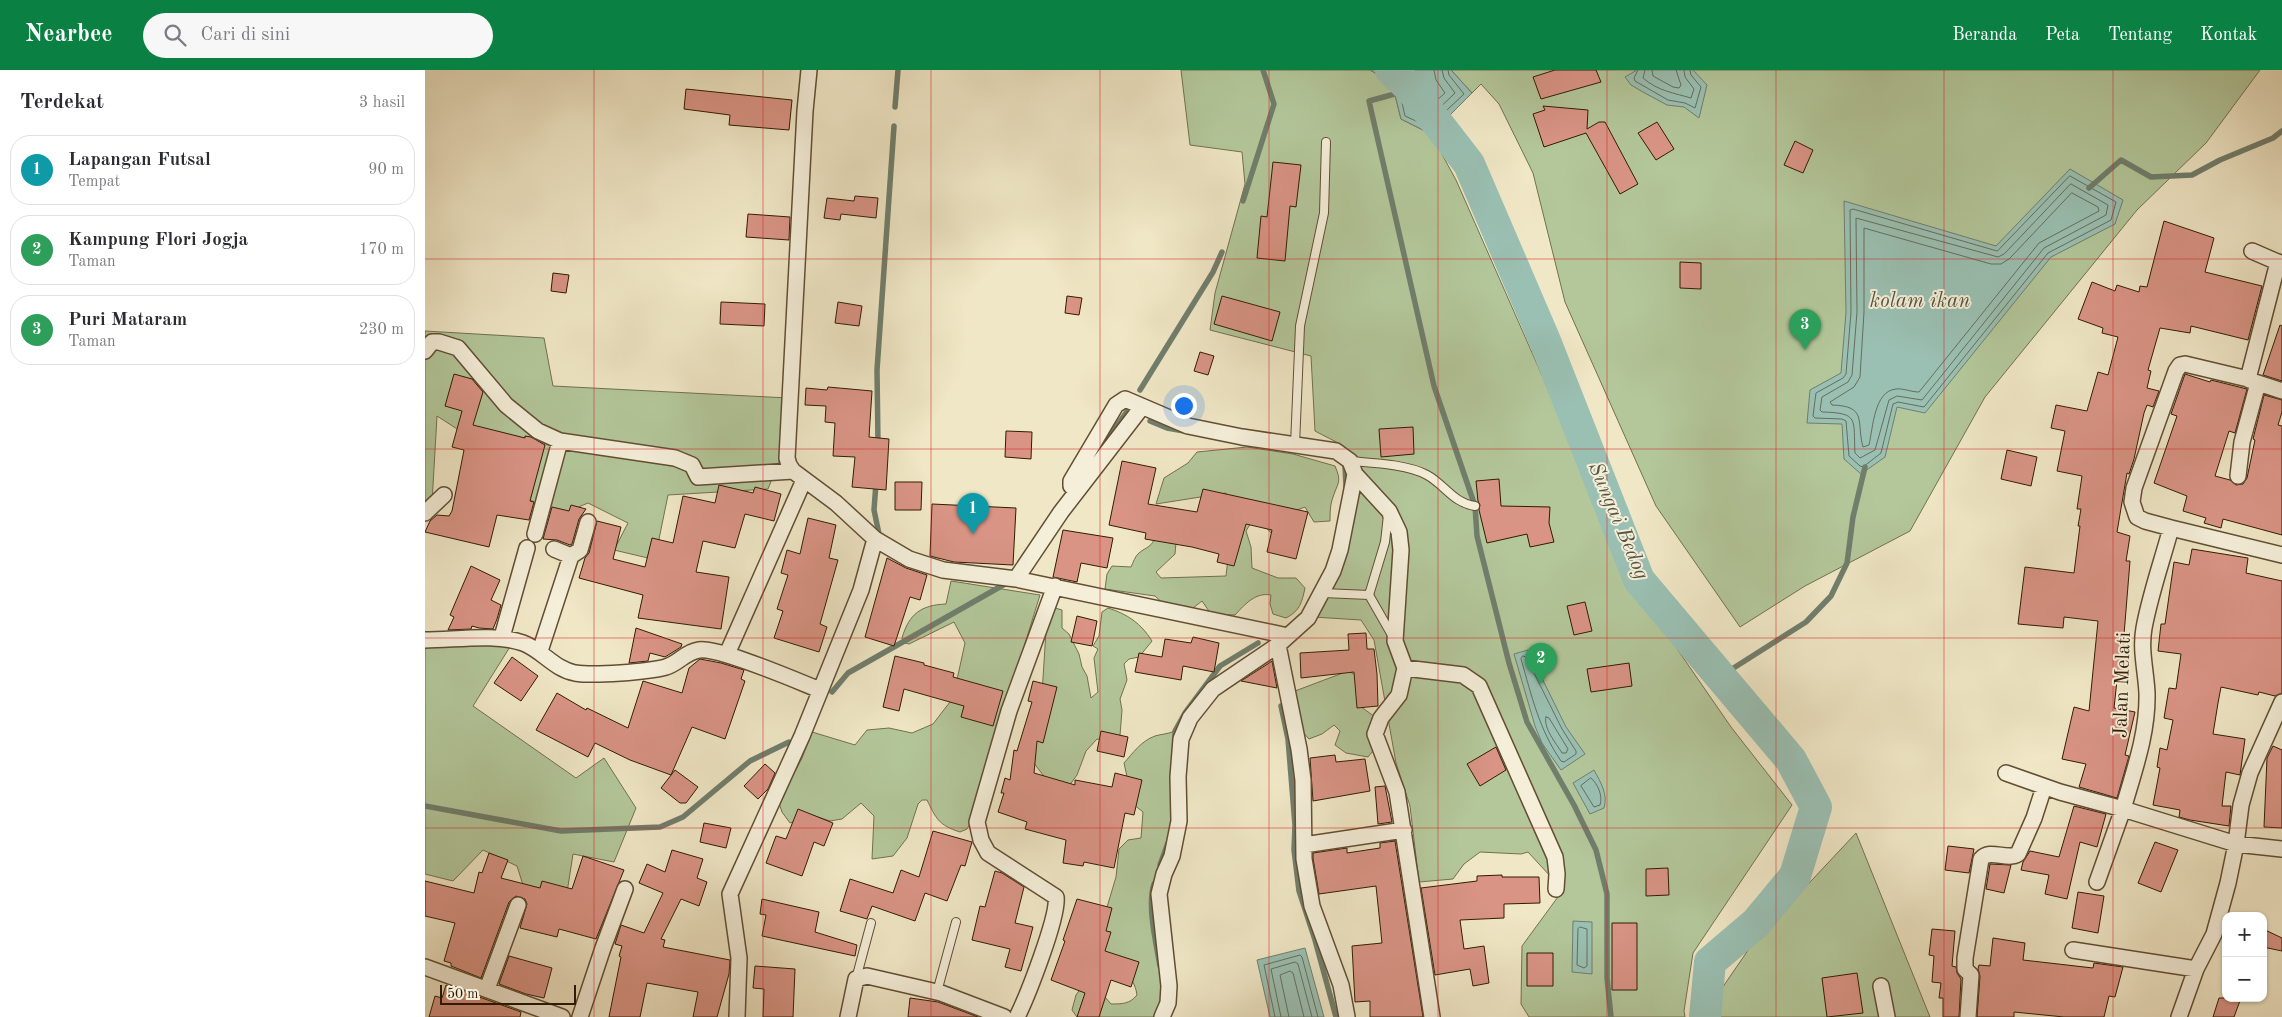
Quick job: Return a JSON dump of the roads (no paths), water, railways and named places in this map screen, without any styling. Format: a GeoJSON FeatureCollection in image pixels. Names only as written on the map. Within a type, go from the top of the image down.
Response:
{"type":"FeatureCollection","features":[{"type":"Feature","properties":{"kind":"street"},"geometry":{"type":"LineString","coordinates":[[809,70],[805,111],[787,458],[789,465],[799,476],[836,503],[875,539],[909,559],[943,570],[1055,586],[1283,641]]}},
{"type":"Feature","properties":{"kind":"street"},"geometry":{"type":"LineString","coordinates":[[2238,476],[2253,381],[2280,263],[2252,251]]}},
{"type":"Feature","properties":{"kind":"street"},"geometry":{"type":"LineString","coordinates":[[425,351],[432,342],[439,342],[458,348],[506,405],[538,430],[560,441],[675,458],[691,465],[697,477],[799,476]]}},
{"type":"Feature","properties":{"kind":"street"},"geometry":{"type":"LineString","coordinates":[[2282,391],[2253,381],[2185,364],[2180,365],[2176,371],[2134,488],[2132,502],[2137,517],[2145,522],[2282,555]]}},
{"type":"Feature","properties":{"kind":"street"},"geometry":{"type":"LineString","coordinates":[[1077,491],[1071,486],[1071,481],[1116,405],[1125,399],[1188,426],[1336,451],[1353,467],[1389,511],[1399,532],[1401,550],[1395,641],[1405,668],[1399,695],[1381,718],[1375,734],[1397,792],[1432,1017]]}},
{"type":"Feature","properties":{"kind":"street"},"geometry":{"type":"LineString","coordinates":[[1016,579],[1077,491],[1142,407]]}},
{"type":"Feature","properties":{"kind":"street"},"geometry":{"type":"LineString","coordinates":[[535,534],[560,441]]}},
{"type":"Feature","properties":{"kind":"street"},"geometry":{"type":"LineString","coordinates":[[1163,1017],[1168,1003],[1169,986],[1159,894],[1164,874],[1172,856],[1179,821],[1181,739],[1190,718],[1213,688],[1283,641],[1308,618],[1323,593],[1340,550],[1353,467]]}},
{"type":"Feature","properties":{"kind":"street"},"geometry":{"type":"LineString","coordinates":[[727,654],[799,476]]}},
{"type":"Feature","properties":{"kind":"street"},"geometry":{"type":"LineString","coordinates":[[425,513],[444,495]]}},
{"type":"Feature","properties":{"kind":"street"},"geometry":{"type":"LineString","coordinates":[[540,651],[571,556],[580,550],[588,522]]}},
{"type":"Feature","properties":{"kind":"street","name":"Jalan Melati"},"geometry":{"type":"LineString","coordinates":[[2097,882],[2123,809],[2142,744],[2147,693],[2143,660],[2144,629],[2171,528]]}},
{"type":"Feature","properties":{"kind":"street"},"geometry":{"type":"LineString","coordinates":[[737,1017],[739,958],[730,894],[821,690],[861,590],[875,539]]}},
{"type":"Feature","properties":{"kind":"street"},"geometry":{"type":"LineString","coordinates":[[502,637],[527,548]]}},
{"type":"Feature","properties":{"kind":"street"},"geometry":{"type":"LineString","coordinates":[[554,549],[571,556]]}},
{"type":"Feature","properties":{"kind":"street"},"geometry":{"type":"LineString","coordinates":[[1017,1017],[1058,905],[1056,897],[988,853],[981,840],[977,822],[1009,711],[1055,586]]}},
{"type":"Feature","properties":{"kind":"street"},"geometry":{"type":"LineString","coordinates":[[425,640],[502,637],[524,643],[540,651],[557,666],[575,673],[665,667],[677,662],[688,652],[707,649],[727,654],[821,690]]}},
{"type":"Feature","properties":{"kind":"street"},"geometry":{"type":"LineString","coordinates":[[1283,641],[1303,780],[1304,859],[1312,906],[1341,985],[1347,1017]]}},
{"type":"Feature","properties":{"kind":"street"},"geometry":{"type":"LineString","coordinates":[[1405,668],[1463,675],[1479,686],[1555,857],[1556,889]]}},
{"type":"Feature","properties":{"kind":"street"},"geometry":{"type":"LineString","coordinates":[[2179,1017],[2196,970],[2214,934],[2236,844],[2241,804],[2250,773],[2282,702]]}},
{"type":"Feature","properties":{"kind":"street"},"geometry":{"type":"LineString","coordinates":[[2006,772],[2044,787],[2236,844],[2282,849]]}},
{"type":"Feature","properties":{"kind":"street"},"geometry":{"type":"LineString","coordinates":[[1968,1017],[1971,975],[1965,969],[1965,958],[1981,859],[1988,854],[2010,857],[2018,854],[2034,818],[2044,787]]}},
{"type":"Feature","properties":{"kind":"street"},"geometry":{"type":"LineString","coordinates":[[1304,845],[1404,830]]}},
{"type":"Feature","properties":{"kind":"street"},"geometry":{"type":"LineString","coordinates":[[580,1017],[625,889]]}},
{"type":"Feature","properties":{"kind":"street"},"geometry":{"type":"LineString","coordinates":[[487,989],[518,905]]}},
{"type":"Feature","properties":{"kind":"street"},"geometry":{"type":"LineString","coordinates":[[2073,950],[2196,970]]}},
{"type":"Feature","properties":{"kind":"street"},"geometry":{"type":"LineString","coordinates":[[425,967],[563,1017]]}},
{"type":"Feature","properties":{"kind":"street"},"geometry":{"type":"LineString","coordinates":[[848,1017],[856,979],[867,976],[937,992],[1004,1017]]}},
{"type":"Feature","properties":{"kind":"street"},"geometry":{"type":"LineString","coordinates":[[1881,986],[1887,1017]]}},
{"type":"Feature","properties":{"kind":"lane"},"geometry":{"type":"LineString","coordinates":[[1295,445],[1300,326],[1324,213],[1325,142]]}},
{"type":"Feature","properties":{"kind":"lane"},"geometry":{"type":"LineString","coordinates":[[1353,467],[1392,465],[1427,475],[1453,497],[1467,505],[1475,506]]}},
{"type":"Feature","properties":{"kind":"lane"},"geometry":{"type":"LineString","coordinates":[[1389,511],[1385,542],[1369,595],[1395,641]]}},
{"type":"Feature","properties":{"kind":"lane"},"geometry":{"type":"LineString","coordinates":[[1323,593],[1369,595]]}},
{"type":"Feature","properties":{"kind":"lane"},"geometry":{"type":"LineString","coordinates":[[937,992],[956,922]]}},
{"type":"Feature","properties":{"kind":"lane"},"geometry":{"type":"LineString","coordinates":[[856,979],[871,923]]}},
{"type":"Feature","properties":{"kind":"water"},"geometry":{"type":"Polygon","coordinates":[[[1370,70],[1451,70],[1472,93],[1431,134],[1401,119],[1392,83],[1370,70]]]}},
{"type":"Feature","properties":{"kind":"water"},"geometry":{"type":"Polygon","coordinates":[[[1637,70],[1693,70],[1707,85],[1699,118],[1684,107],[1667,105],[1631,85],[1625,77],[1637,70]]]}},
{"type":"Feature","properties":{"kind":"water","name":"kolam ikan"},"geometry":{"type":"Polygon","coordinates":[[[2070,169],[2123,200],[2115,224],[2051,257],[1925,413],[1897,407],[1885,457],[1861,474],[1844,459],[1842,424],[1807,423],[1810,390],[1841,373],[1846,312],[1844,201],[1996,246],[2070,169]]]}},
{"type":"Feature","properties":{"kind":"water"},"geometry":{"type":"Polygon","coordinates":[[[1528,650],[1566,727],[1585,754],[1561,770],[1542,743],[1535,726],[1514,654],[1528,650]]]}},
{"type":"Feature","properties":{"kind":"water"},"geometry":{"type":"Polygon","coordinates":[[[1594,770],[1603,789],[1605,803],[1604,808],[1590,814],[1573,783],[1594,770]]]}},
{"type":"Feature","properties":{"kind":"water"},"geometry":{"type":"Polygon","coordinates":[[[1573,921],[1592,922],[1592,974],[1572,972],[1573,921]]]}},
{"type":"Feature","properties":{"kind":"water"},"geometry":{"type":"Polygon","coordinates":[[[1305,948],[1324,1017],[1270,1017],[1257,960],[1305,948]]]}},
{"type":"Feature","properties":{"kind":"waterway"},"geometry":{"type":"LineString","coordinates":[[895,107],[898,70]]}},
{"type":"Feature","properties":{"kind":"waterway"},"geometry":{"type":"LineString","coordinates":[[1243,201],[1274,104],[1263,70]]}},
{"type":"Feature","properties":{"kind":"waterway","name":"Sungai Bedog"},"geometry":{"type":"LineString","coordinates":[[1391,70],[1411,89],[1469,164],[1545,341],[1639,580],[1791,760],[1816,807],[1795,876],[1756,923],[1710,962],[1705,1017]]}},
{"type":"Feature","properties":{"kind":"waterway"},"geometry":{"type":"LineString","coordinates":[[1402,92],[1369,101],[1434,386],[1475,506],[1477,536],[1509,663],[1527,722],[1574,805],[1596,850],[1607,894],[1607,978],[1611,1017]]}},
{"type":"Feature","properties":{"kind":"waterway"},"geometry":{"type":"LineString","coordinates":[[878,444],[877,370],[894,126]]}},
{"type":"Feature","properties":{"kind":"waterway"},"geometry":{"type":"LineString","coordinates":[[2089,188],[2121,160],[2151,177],[2192,175],[2220,160],[2273,138],[2282,131]]}},
{"type":"Feature","properties":{"kind":"waterway"},"geometry":{"type":"LineString","coordinates":[[1140,390],[1213,272],[1222,252]]}},
{"type":"Feature","properties":{"kind":"waterway"},"geometry":{"type":"LineString","coordinates":[[1093,459],[1128,410]]}},
{"type":"Feature","properties":{"kind":"waterway"},"geometry":{"type":"LineString","coordinates":[[1150,421],[1167,428],[1184,431]]}},
{"type":"Feature","properties":{"kind":"waterway"},"geometry":{"type":"LineString","coordinates":[[1345,466],[1346,486]]}},
{"type":"Feature","properties":{"kind":"waterway"},"geometry":{"type":"LineString","coordinates":[[1721,676],[1806,622],[1831,596],[1847,563],[1853,517],[1865,467]]}},
{"type":"Feature","properties":{"kind":"waterway"},"geometry":{"type":"LineString","coordinates":[[876,483],[874,510],[879,534],[882,536]]}},
{"type":"Feature","properties":{"kind":"waterway"},"geometry":{"type":"LineString","coordinates":[[832,692],[848,673],[1005,584]]}},
{"type":"Feature","properties":{"kind":"waterway"},"geometry":{"type":"LineString","coordinates":[[1175,740],[1175,731],[1185,713],[1220,666],[1258,643]]}},
{"type":"Feature","properties":{"kind":"waterway"},"geometry":{"type":"LineString","coordinates":[[1281,706],[1288,739],[1295,825],[1294,850],[1299,891],[1315,940],[1336,1017]]}},
{"type":"Feature","properties":{"kind":"waterway"},"geometry":{"type":"LineString","coordinates":[[425,806],[561,831],[660,827],[683,817],[750,761],[789,742]]}},
{"type":"Feature","properties":{"kind":"waterway"},"geometry":{"type":"LineString","coordinates":[[1160,865],[1168,843]]}},
{"type":"Feature","properties":{"kind":"waterway"},"geometry":{"type":"LineString","coordinates":[[1154,884],[1151,902],[1154,935],[1160,966]]}},
{"type":"Feature","properties":{"kind":"place","name":"Puri Mataram"},"geometry":{"type":"Point","coordinates":[1805,350]}},
{"type":"Feature","properties":{"kind":"place","name":"Lapangan Futsal"},"geometry":{"type":"Point","coordinates":[973,534]}},
{"type":"Feature","properties":{"kind":"place","name":"Kampung Flori Jogja"},"geometry":{"type":"Point","coordinates":[1541,684]}}]}
